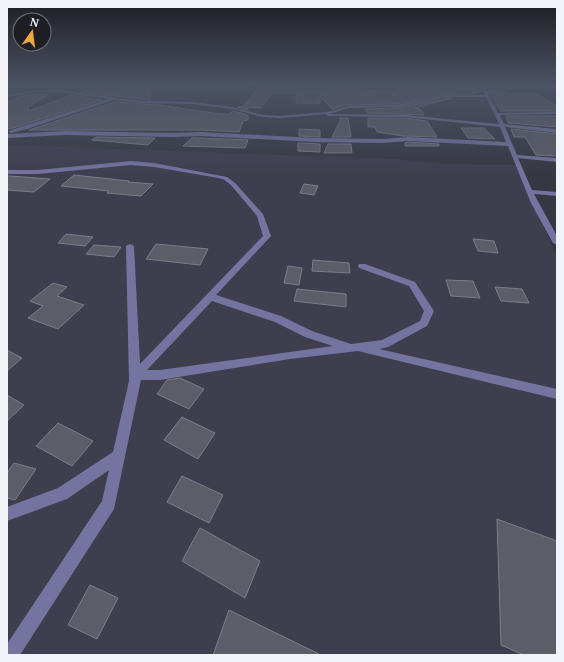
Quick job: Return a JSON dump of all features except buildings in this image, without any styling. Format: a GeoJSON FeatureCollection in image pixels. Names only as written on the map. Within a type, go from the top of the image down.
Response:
{"type":"FeatureCollection","features":[{"type":"Feature","properties":{"kind":"street"},"geometry":{"type":"LineString","coordinates":[[7,132],[61,116]]}},
{"type":"Feature","properties":{"kind":"street"},"geometry":{"type":"LineString","coordinates":[[267,116],[291,116]]}},
{"type":"Feature","properties":{"kind":"street"},"geometry":{"type":"LineString","coordinates":[[403,116],[458,120],[557,131]]}},
{"type":"Feature","properties":{"kind":"street"},"geometry":{"type":"LineString","coordinates":[[498,116],[529,192],[557,243]]}},
{"type":"Feature","properties":{"kind":"street"},"geometry":{"type":"LineString","coordinates":[[7,136],[65,133],[172,135],[201,134],[315,140],[375,141],[408,139],[509,144]]}},
{"type":"Feature","properties":{"kind":"street"},"geometry":{"type":"LineString","coordinates":[[514,156],[557,160]]}},
{"type":"Feature","properties":{"kind":"street"},"geometry":{"type":"LineString","coordinates":[[7,172],[38,172],[131,163],[154,165],[225,178],[233,184],[260,216],[267,236],[136,376]]}},
{"type":"Feature","properties":{"kind":"street"},"geometry":{"type":"LineString","coordinates":[[529,192],[557,194]]}},
{"type":"Feature","properties":{"kind":"street"},"geometry":{"type":"LineString","coordinates":[[10,655],[109,504],[136,376],[130,246]]}},
{"type":"Feature","properties":{"kind":"street"},"geometry":{"type":"LineString","coordinates":[[136,376],[160,375],[290,355],[384,344],[424,323],[429,311],[412,284],[362,266]]}},
{"type":"Feature","properties":{"kind":"street"},"geometry":{"type":"LineString","coordinates":[[211,297],[278,319],[309,334],[353,347],[557,394]]}},
{"type":"Feature","properties":{"kind":"street"},"geometry":{"type":"LineString","coordinates":[[7,514],[62,494],[119,456]]}},
{"type":"Feature","properties":{"kind":"shaded area"},"geometry":{"type":"Polygon","coordinates":[[[7,145],[394,159],[446,164],[519,165],[557,258],[557,655],[7,655],[7,145]]]}}]}
